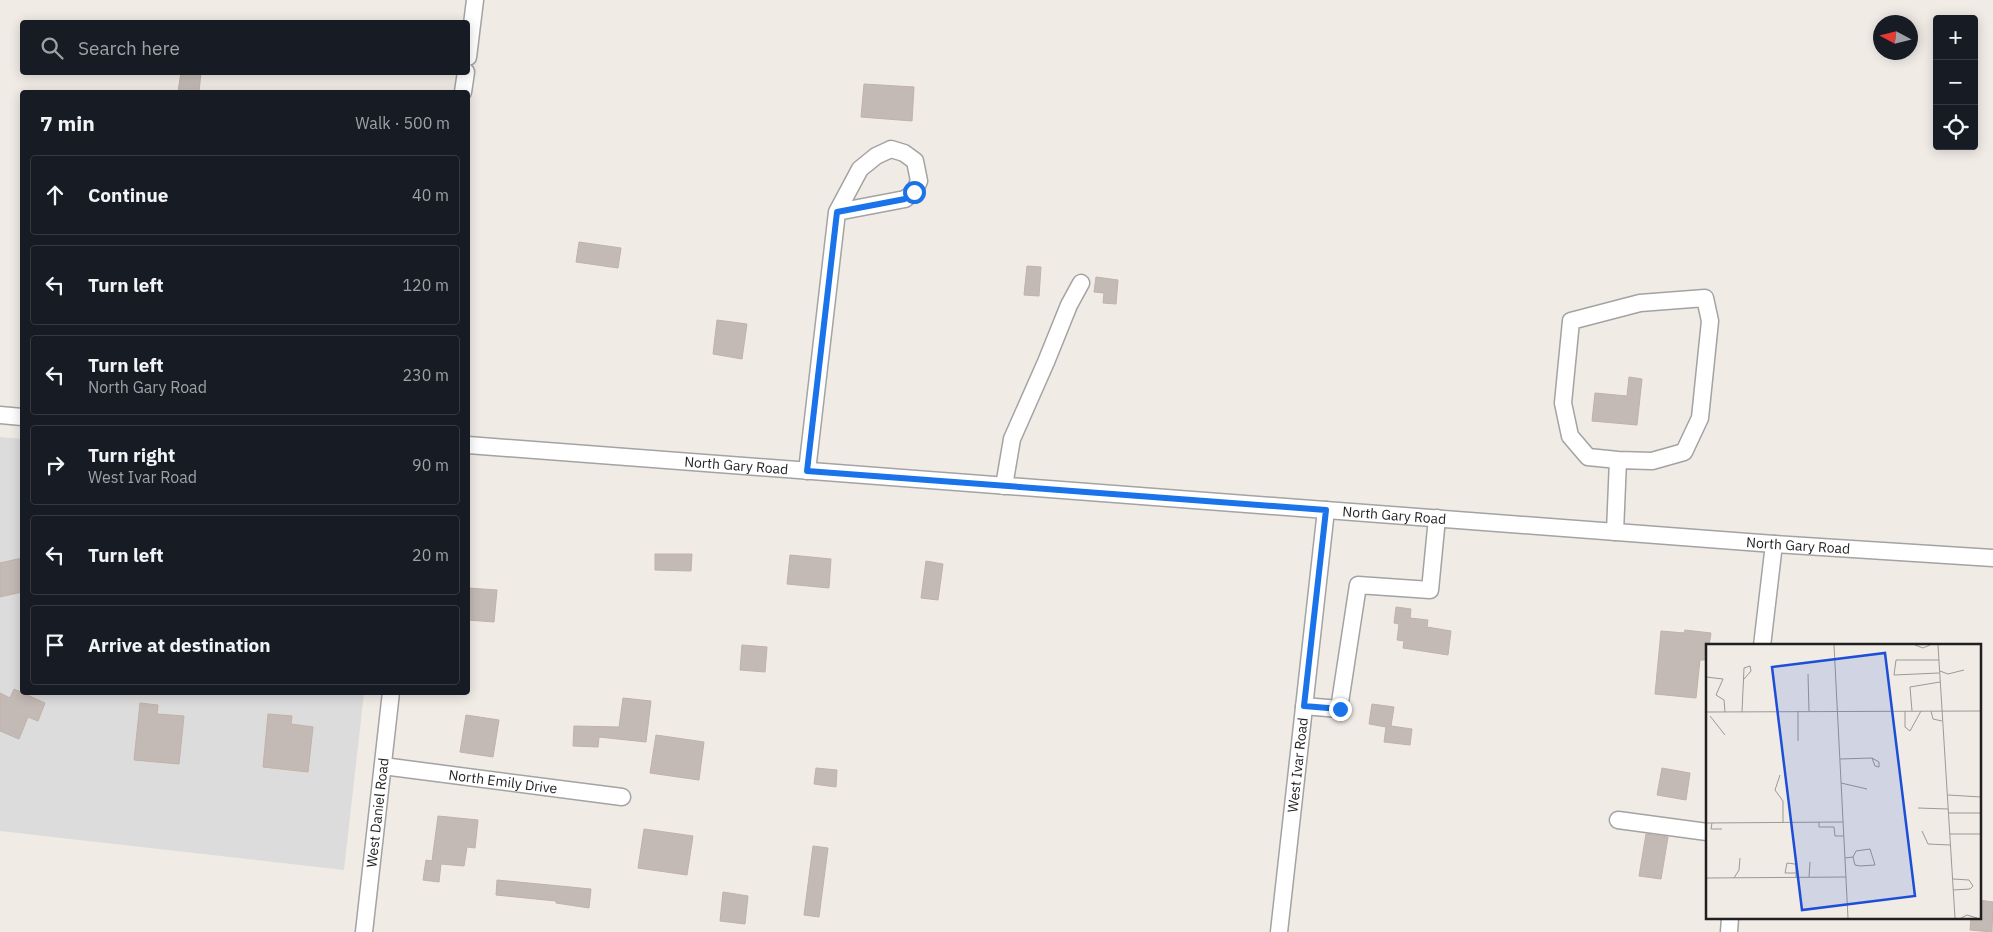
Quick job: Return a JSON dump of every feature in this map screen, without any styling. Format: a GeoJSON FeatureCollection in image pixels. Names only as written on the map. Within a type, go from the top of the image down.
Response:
{"type":"FeatureCollection","features":[{"type":"Feature","properties":{"kind":"street"},"geometry":{"type":"LineString","coordinates":[[470,38],[474,0]]}},
{"type":"Feature","properties":{"kind":"street"},"geometry":{"type":"LineString","coordinates":[[463,90],[466,75]]}},
{"type":"Feature","properties":{"kind":"street"},"geometry":{"type":"LineString","coordinates":[[807,471],[837,212],[860,169],[876,156],[891,149],[904,153],[914,161],[919,180],[914,192],[905,199],[837,212]]}},
{"type":"Feature","properties":{"kind":"street"},"geometry":{"type":"LineString","coordinates":[[1004,486],[1012,439],[1069,305],[1081,283]]}},
{"type":"Feature","properties":{"kind":"street"},"geometry":{"type":"LineString","coordinates":[[1705,298],[1710,321],[1700,418],[1684,452],[1652,461],[1618,460],[1588,457],[1570,436],[1563,403],[1571,321],[1640,303],[1705,298]]}},
{"type":"Feature","properties":{"kind":"street"},"geometry":{"type":"LineString","coordinates":[[0,415],[20,417]]}},
{"type":"Feature","properties":{"kind":"street","name":"North Gary Road"},"geometry":{"type":"LineString","coordinates":[[470,445],[1774,544],[1993,558]]}},
{"type":"Feature","properties":{"kind":"street"},"geometry":{"type":"LineString","coordinates":[[1615,532],[1618,460]]}},
{"type":"Feature","properties":{"kind":"street","name":"West Ivar Road"},"geometry":{"type":"LineString","coordinates":[[1279,932],[1326,510]]}},
{"type":"Feature","properties":{"kind":"street"},"geometry":{"type":"LineString","coordinates":[[1304,706],[1340,709],[1358,585],[1430,590],[1437,518]]}},
{"type":"Feature","properties":{"kind":"street"},"geometry":{"type":"LineString","coordinates":[[1762,644],[1774,544]]}},
{"type":"Feature","properties":{"kind":"street","name":"West Daniel Road"},"geometry":{"type":"LineString","coordinates":[[364,932],[391,695]]}},
{"type":"Feature","properties":{"kind":"street","name":"North Emily Drive"},"geometry":{"type":"LineString","coordinates":[[383,766],[622,797]]}},
{"type":"Feature","properties":{"kind":"street"},"geometry":{"type":"LineString","coordinates":[[1618,820],[1706,832]]}},
{"type":"Feature","properties":{"kind":"shaded area"},"geometry":{"type":"Polygon","coordinates":[[[0,437],[20,439],[20,695],[364,695],[344,870],[0,831],[0,437]]]}},
{"type":"Feature","properties":{"kind":"building"},"geometry":{"type":"Polygon","coordinates":[[[181,75],[201,75],[199,90],[178,90],[181,75]]]}},
{"type":"Feature","properties":{"kind":"building"},"geometry":{"type":"Polygon","coordinates":[[[864,84],[914,87],[912,121],[861,117],[864,84]]]}},
{"type":"Feature","properties":{"kind":"building"},"geometry":{"type":"Polygon","coordinates":[[[579,242],[621,248],[618,268],[576,262],[579,242]]]}},
{"type":"Feature","properties":{"kind":"building"},"geometry":{"type":"Polygon","coordinates":[[[1027,266],[1041,267],[1039,296],[1024,295],[1027,266]]]}},
{"type":"Feature","properties":{"kind":"building"},"geometry":{"type":"Polygon","coordinates":[[[1096,277],[1118,280],[1116,304],[1103,303],[1104,293],[1094,292],[1096,277]]]}},
{"type":"Feature","properties":{"kind":"building"},"geometry":{"type":"Polygon","coordinates":[[[717,320],[747,324],[742,359],[713,354],[717,320]]]}},
{"type":"Feature","properties":{"kind":"building"},"geometry":{"type":"Polygon","coordinates":[[[1629,377],[1642,379],[1637,425],[1592,421],[1595,393],[1627,396],[1629,377]]]}},
{"type":"Feature","properties":{"kind":"building"},"geometry":{"type":"Polygon","coordinates":[[[655,554],[692,554],[691,571],[655,570],[655,554]]]}},
{"type":"Feature","properties":{"kind":"building"},"geometry":{"type":"Polygon","coordinates":[[[790,555],[831,559],[829,588],[787,584],[790,555]]]}},
{"type":"Feature","properties":{"kind":"building"},"geometry":{"type":"Polygon","coordinates":[[[20,558],[20,592],[0,597],[0,563],[20,558]]]}},
{"type":"Feature","properties":{"kind":"building"},"geometry":{"type":"Polygon","coordinates":[[[926,561],[943,564],[938,600],[921,598],[926,561]]]}},
{"type":"Feature","properties":{"kind":"building"},"geometry":{"type":"Polygon","coordinates":[[[470,588],[497,590],[494,622],[470,620],[470,588]]]}},
{"type":"Feature","properties":{"kind":"building"},"geometry":{"type":"Polygon","coordinates":[[[1396,607],[1411,609],[1410,618],[1428,620],[1427,627],[1451,631],[1448,655],[1403,648],[1404,641],[1397,640],[1399,624],[1394,623],[1396,607]]]}},
{"type":"Feature","properties":{"kind":"building"},"geometry":{"type":"Polygon","coordinates":[[[1685,630],[1711,633],[1709,644],[1706,644],[1706,660],[1700,660],[1696,698],[1655,694],[1661,631],[1684,633],[1685,630]]]}},
{"type":"Feature","properties":{"kind":"building"},"geometry":{"type":"Polygon","coordinates":[[[742,645],[767,647],[765,672],[740,670],[742,645]]]}},
{"type":"Feature","properties":{"kind":"building"},"geometry":{"type":"Polygon","coordinates":[[[14,689],[20,692],[20,695],[27,695],[45,703],[38,721],[28,717],[19,739],[0,731],[0,693],[10,698],[14,689]]]}},
{"type":"Feature","properties":{"kind":"building"},"geometry":{"type":"Polygon","coordinates":[[[623,698],[651,701],[646,742],[599,737],[598,747],[573,746],[574,726],[619,727],[623,698]]]}},
{"type":"Feature","properties":{"kind":"building"},"geometry":{"type":"Polygon","coordinates":[[[140,703],[158,705],[157,714],[184,716],[179,764],[134,760],[140,703]]]}},
{"type":"Feature","properties":{"kind":"building"},"geometry":{"type":"Polygon","coordinates":[[[1372,704],[1394,707],[1391,726],[1412,729],[1410,745],[1384,742],[1386,727],[1369,724],[1372,704]]]}},
{"type":"Feature","properties":{"kind":"building"},"geometry":{"type":"Polygon","coordinates":[[[268,714],[292,716],[291,724],[313,727],[308,772],[263,767],[268,714]]]}},
{"type":"Feature","properties":{"kind":"building"},"geometry":{"type":"Polygon","coordinates":[[[466,715],[499,720],[493,757],[460,752],[466,715]]]}},
{"type":"Feature","properties":{"kind":"building"},"geometry":{"type":"Polygon","coordinates":[[[656,735],[704,742],[699,780],[650,773],[656,735]]]}},
{"type":"Feature","properties":{"kind":"building"},"geometry":{"type":"Polygon","coordinates":[[[816,768],[837,770],[836,787],[814,784],[816,768]]]}},
{"type":"Feature","properties":{"kind":"building"},"geometry":{"type":"Polygon","coordinates":[[[1662,768],[1690,773],[1686,800],[1657,795],[1662,768]]]}},
{"type":"Feature","properties":{"kind":"building"},"geometry":{"type":"Polygon","coordinates":[[[438,816],[478,820],[475,848],[467,847],[464,866],[441,864],[439,882],[423,880],[426,860],[432,861],[438,816]]]}},
{"type":"Feature","properties":{"kind":"building"},"geometry":{"type":"Polygon","coordinates":[[[644,829],[693,836],[687,875],[638,868],[644,829]]]}},
{"type":"Feature","properties":{"kind":"building"},"geometry":{"type":"Polygon","coordinates":[[[1646,834],[1668,837],[1661,879],[1639,876],[1646,834]]]}},
{"type":"Feature","properties":{"kind":"building"},"geometry":{"type":"Polygon","coordinates":[[[813,846],[828,848],[819,917],[804,915],[813,846]]]}},
{"type":"Feature","properties":{"kind":"building"},"geometry":{"type":"Polygon","coordinates":[[[497,880],[591,889],[589,908],[556,903],[556,901],[496,895],[497,880]]]}},
{"type":"Feature","properties":{"kind":"building"},"geometry":{"type":"Polygon","coordinates":[[[723,892],[748,896],[745,924],[720,921],[723,892]]]}},
{"type":"Feature","properties":{"kind":"building"},"geometry":{"type":"Polygon","coordinates":[[[1980,900],[1993,902],[1992,932],[1970,930],[1971,920],[1980,920],[1980,900]]]}},
{"type":"Feature","properties":{"kind":"route"},"geometry":{"type":"LineString","coordinates":[[914,192],[905,199],[837,212],[807,471],[1326,510],[1304,706],[1340,709]]}}]}
